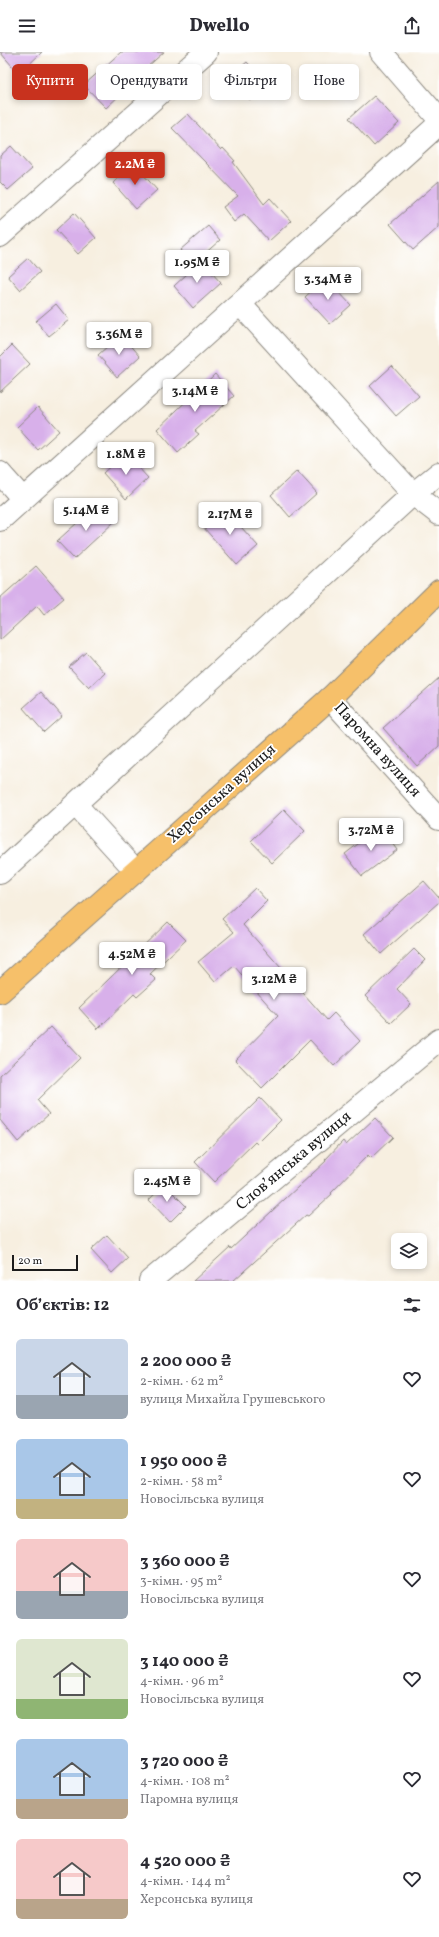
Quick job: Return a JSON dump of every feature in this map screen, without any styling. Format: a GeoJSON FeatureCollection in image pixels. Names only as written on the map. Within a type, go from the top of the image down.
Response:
{"type":"FeatureCollection","features":[{"type":"Feature","properties":{"kind":"main road","name":"Херсонська вулиця"},"geometry":{"type":"LineString","coordinates":[[0,992],[330,698],[439,590]]}},
{"type":"Feature","properties":{"kind":"street"},"geometry":{"type":"LineString","coordinates":[[0,236],[206,52]]}},
{"type":"Feature","properties":{"kind":"street"},"geometry":{"type":"LineString","coordinates":[[381,52],[439,119]]}},
{"type":"Feature","properties":{"kind":"street"},"geometry":{"type":"LineString","coordinates":[[0,520],[439,124]]}},
{"type":"Feature","properties":{"kind":"street"},"geometry":{"type":"LineString","coordinates":[[240,304],[413,494],[439,514]]}},
{"type":"Feature","properties":{"kind":"street"},"geometry":{"type":"LineString","coordinates":[[0,473],[23,499]]}},
{"type":"Feature","properties":{"kind":"street"},"geometry":{"type":"LineString","coordinates":[[0,873],[413,494],[439,473]]}},
{"type":"Feature","properties":{"kind":"street","name":"Паромна вулиця"},"geometry":{"type":"LineString","coordinates":[[330,698],[439,819]]}},
{"type":"Feature","properties":{"kind":"street"},"geometry":{"type":"LineString","coordinates":[[75,804],[136,871]]}},
{"type":"Feature","properties":{"kind":"street","name":"Словʼянська вулиця"},"geometry":{"type":"LineString","coordinates":[[150,1281],[439,1040]]}},
{"type":"Feature","properties":{"kind":"building"},"geometry":{"type":"Polygon","coordinates":[[[0,52],[42,52],[29,64],[12,64],[12,66],[0,52]]]}},
{"type":"Feature","properties":{"kind":"building"},"geometry":{"type":"Polygon","coordinates":[[[121,52],[164,52],[150,64],[108,64],[121,52]]]}},
{"type":"Feature","properties":{"kind":"building"},"geometry":{"type":"Polygon","coordinates":[[[96,74],[96,98],[88,89],[88,81],[96,74]]]}},
{"type":"Feature","properties":{"kind":"building"},"geometry":{"type":"Polygon","coordinates":[[[374,96],[399,123],[374,146],[349,118],[374,96]]]}},
{"type":"Feature","properties":{"kind":"building"},"geometry":{"type":"Polygon","coordinates":[[[98,100],[115,100],[106,108],[98,100]]]}},
{"type":"Feature","properties":{"kind":"building"},"geometry":{"type":"Polygon","coordinates":[[[188,114],[221,150],[223,148],[235,161],[233,162],[264,204],[270,198],[291,221],[269,241],[244,214],[234,222],[223,207],[238,196],[172,128],[188,114]]]}},
{"type":"Feature","properties":{"kind":"building"},"geometry":{"type":"Polygon","coordinates":[[[11,146],[32,169],[8,190],[0,182],[0,156],[11,146]]]}},
{"type":"Feature","properties":{"kind":"building"},"geometry":{"type":"Polygon","coordinates":[[[134,164],[157,190],[136,209],[113,183],[134,164]]]}},
{"type":"Feature","properties":{"kind":"building"},"geometry":{"type":"Polygon","coordinates":[[[439,181],[439,227],[413,250],[390,224],[439,181]]]}},
{"type":"Feature","properties":{"kind":"building"},"geometry":{"type":"Polygon","coordinates":[[[74,213],[96,238],[78,254],[56,230],[74,213]]]}},
{"type":"Feature","properties":{"kind":"building"},"geometry":{"type":"Polygon","coordinates":[[[208,226],[220,240],[192,265],[180,250],[208,226]]]}},
{"type":"Feature","properties":{"kind":"building"},"geometry":{"type":"Polygon","coordinates":[[[28,258],[40,272],[20,290],[8,276],[28,258]]]}},
{"type":"Feature","properties":{"kind":"building"},"geometry":{"type":"Polygon","coordinates":[[[201,261],[221,283],[193,308],[174,286],[201,261]]]}},
{"type":"Feature","properties":{"kind":"building"},"geometry":{"type":"Polygon","coordinates":[[[326,278],[351,305],[330,324],[305,297],[326,278]]]}},
{"type":"Feature","properties":{"kind":"building"},"geometry":{"type":"Polygon","coordinates":[[[56,304],[69,320],[49,336],[36,321],[56,304]]]}},
{"type":"Feature","properties":{"kind":"building"},"geometry":{"type":"Polygon","coordinates":[[[121,334],[140,356],[117,377],[98,355],[121,334]]]}},
{"type":"Feature","properties":{"kind":"building"},"geometry":{"type":"Polygon","coordinates":[[[12,345],[30,364],[0,392],[0,357],[12,345]]]}},
{"type":"Feature","properties":{"kind":"building"},"geometry":{"type":"Polygon","coordinates":[[[392,366],[419,396],[396,416],[370,386],[392,366]]]}},
{"type":"Feature","properties":{"kind":"building"},"geometry":{"type":"Polygon","coordinates":[[[215,374],[234,396],[195,431],[199,434],[178,453],[157,429],[215,374]]]}},
{"type":"Feature","properties":{"kind":"building"},"geometry":{"type":"Polygon","coordinates":[[[38,407],[59,431],[38,450],[17,427],[38,407]]]}},
{"type":"Feature","properties":{"kind":"building"},"geometry":{"type":"Polygon","coordinates":[[[125,453],[148,478],[126,499],[103,473],[125,453]]]}},
{"type":"Feature","properties":{"kind":"building"},"geometry":{"type":"Polygon","coordinates":[[[297,471],[317,493],[290,517],[271,495],[297,471]]]}},
{"type":"Feature","properties":{"kind":"building"},"geometry":{"type":"Polygon","coordinates":[[[98,504],[114,522],[74,559],[57,541],[98,504]]]}},
{"type":"Feature","properties":{"kind":"building"},"geometry":{"type":"Polygon","coordinates":[[[224,508],[258,546],[237,565],[203,527],[224,508]]]}},
{"type":"Feature","properties":{"kind":"building"},"geometry":{"type":"Polygon","coordinates":[[[36,566],[64,598],[44,615],[37,606],[0,640],[0,598],[36,566]]]}},
{"type":"Feature","properties":{"kind":"building"},"geometry":{"type":"Polygon","coordinates":[[[86,652],[105,673],[89,688],[69,667],[86,652]]]}},
{"type":"Feature","properties":{"kind":"building"},"geometry":{"type":"Polygon","coordinates":[[[439,678],[439,746],[417,766],[383,728],[439,678]]]}},
{"type":"Feature","properties":{"kind":"building"},"geometry":{"type":"Polygon","coordinates":[[[41,692],[62,716],[44,732],[23,708],[41,692]]]}},
{"type":"Feature","properties":{"kind":"building"},"geometry":{"type":"Polygon","coordinates":[[[284,809],[305,831],[272,863],[251,841],[284,809]]]}},
{"type":"Feature","properties":{"kind":"building"},"geometry":{"type":"Polygon","coordinates":[[[380,827],[397,850],[362,876],[345,854],[380,827]]]}},
{"type":"Feature","properties":{"kind":"building"},"geometry":{"type":"Polygon","coordinates":[[[424,881],[439,898],[439,902],[381,954],[364,934],[424,881]]]}},
{"type":"Feature","properties":{"kind":"building"},"geometry":{"type":"Polygon","coordinates":[[[255,888],[267,901],[243,925],[327,1020],[334,1013],[360,1041],[334,1066],[310,1040],[262,1088],[235,1060],[278,1016],[234,966],[215,982],[198,962],[234,932],[222,919],[255,888]]]}},
{"type":"Feature","properties":{"kind":"building"},"geometry":{"type":"Polygon","coordinates":[[[168,922],[186,940],[150,974],[156,980],[137,997],[134,994],[98,1029],[79,1008],[168,922]]]}},
{"type":"Feature","properties":{"kind":"building"},"geometry":{"type":"Polygon","coordinates":[[[414,949],[425,960],[397,989],[411,1004],[391,1023],[365,996],[414,949]]]}},
{"type":"Feature","properties":{"kind":"building"},"geometry":{"type":"Polygon","coordinates":[[[51,1027],[80,1058],[37,1100],[49,1114],[18,1142],[0,1120],[0,1075],[51,1027]]]}},
{"type":"Feature","properties":{"kind":"building"},"geometry":{"type":"Polygon","coordinates":[[[260,1098],[281,1120],[257,1144],[255,1142],[214,1182],[195,1162],[260,1098]]]}},
{"type":"Feature","properties":{"kind":"building"},"geometry":{"type":"Polygon","coordinates":[[[375,1118],[393,1137],[371,1158],[368,1155],[331,1193],[332,1194],[308,1216],[306,1215],[233,1281],[193,1281],[230,1247],[231,1249],[326,1161],[325,1160],[343,1141],[346,1145],[375,1118]]]}},
{"type":"Feature","properties":{"kind":"building"},"geometry":{"type":"Polygon","coordinates":[[[164,1184],[186,1206],[170,1222],[149,1200],[164,1184]]]}},
{"type":"Feature","properties":{"kind":"building"},"geometry":{"type":"Polygon","coordinates":[[[107,1235],[128,1258],[112,1273],[91,1250],[107,1235]]]}}]}
